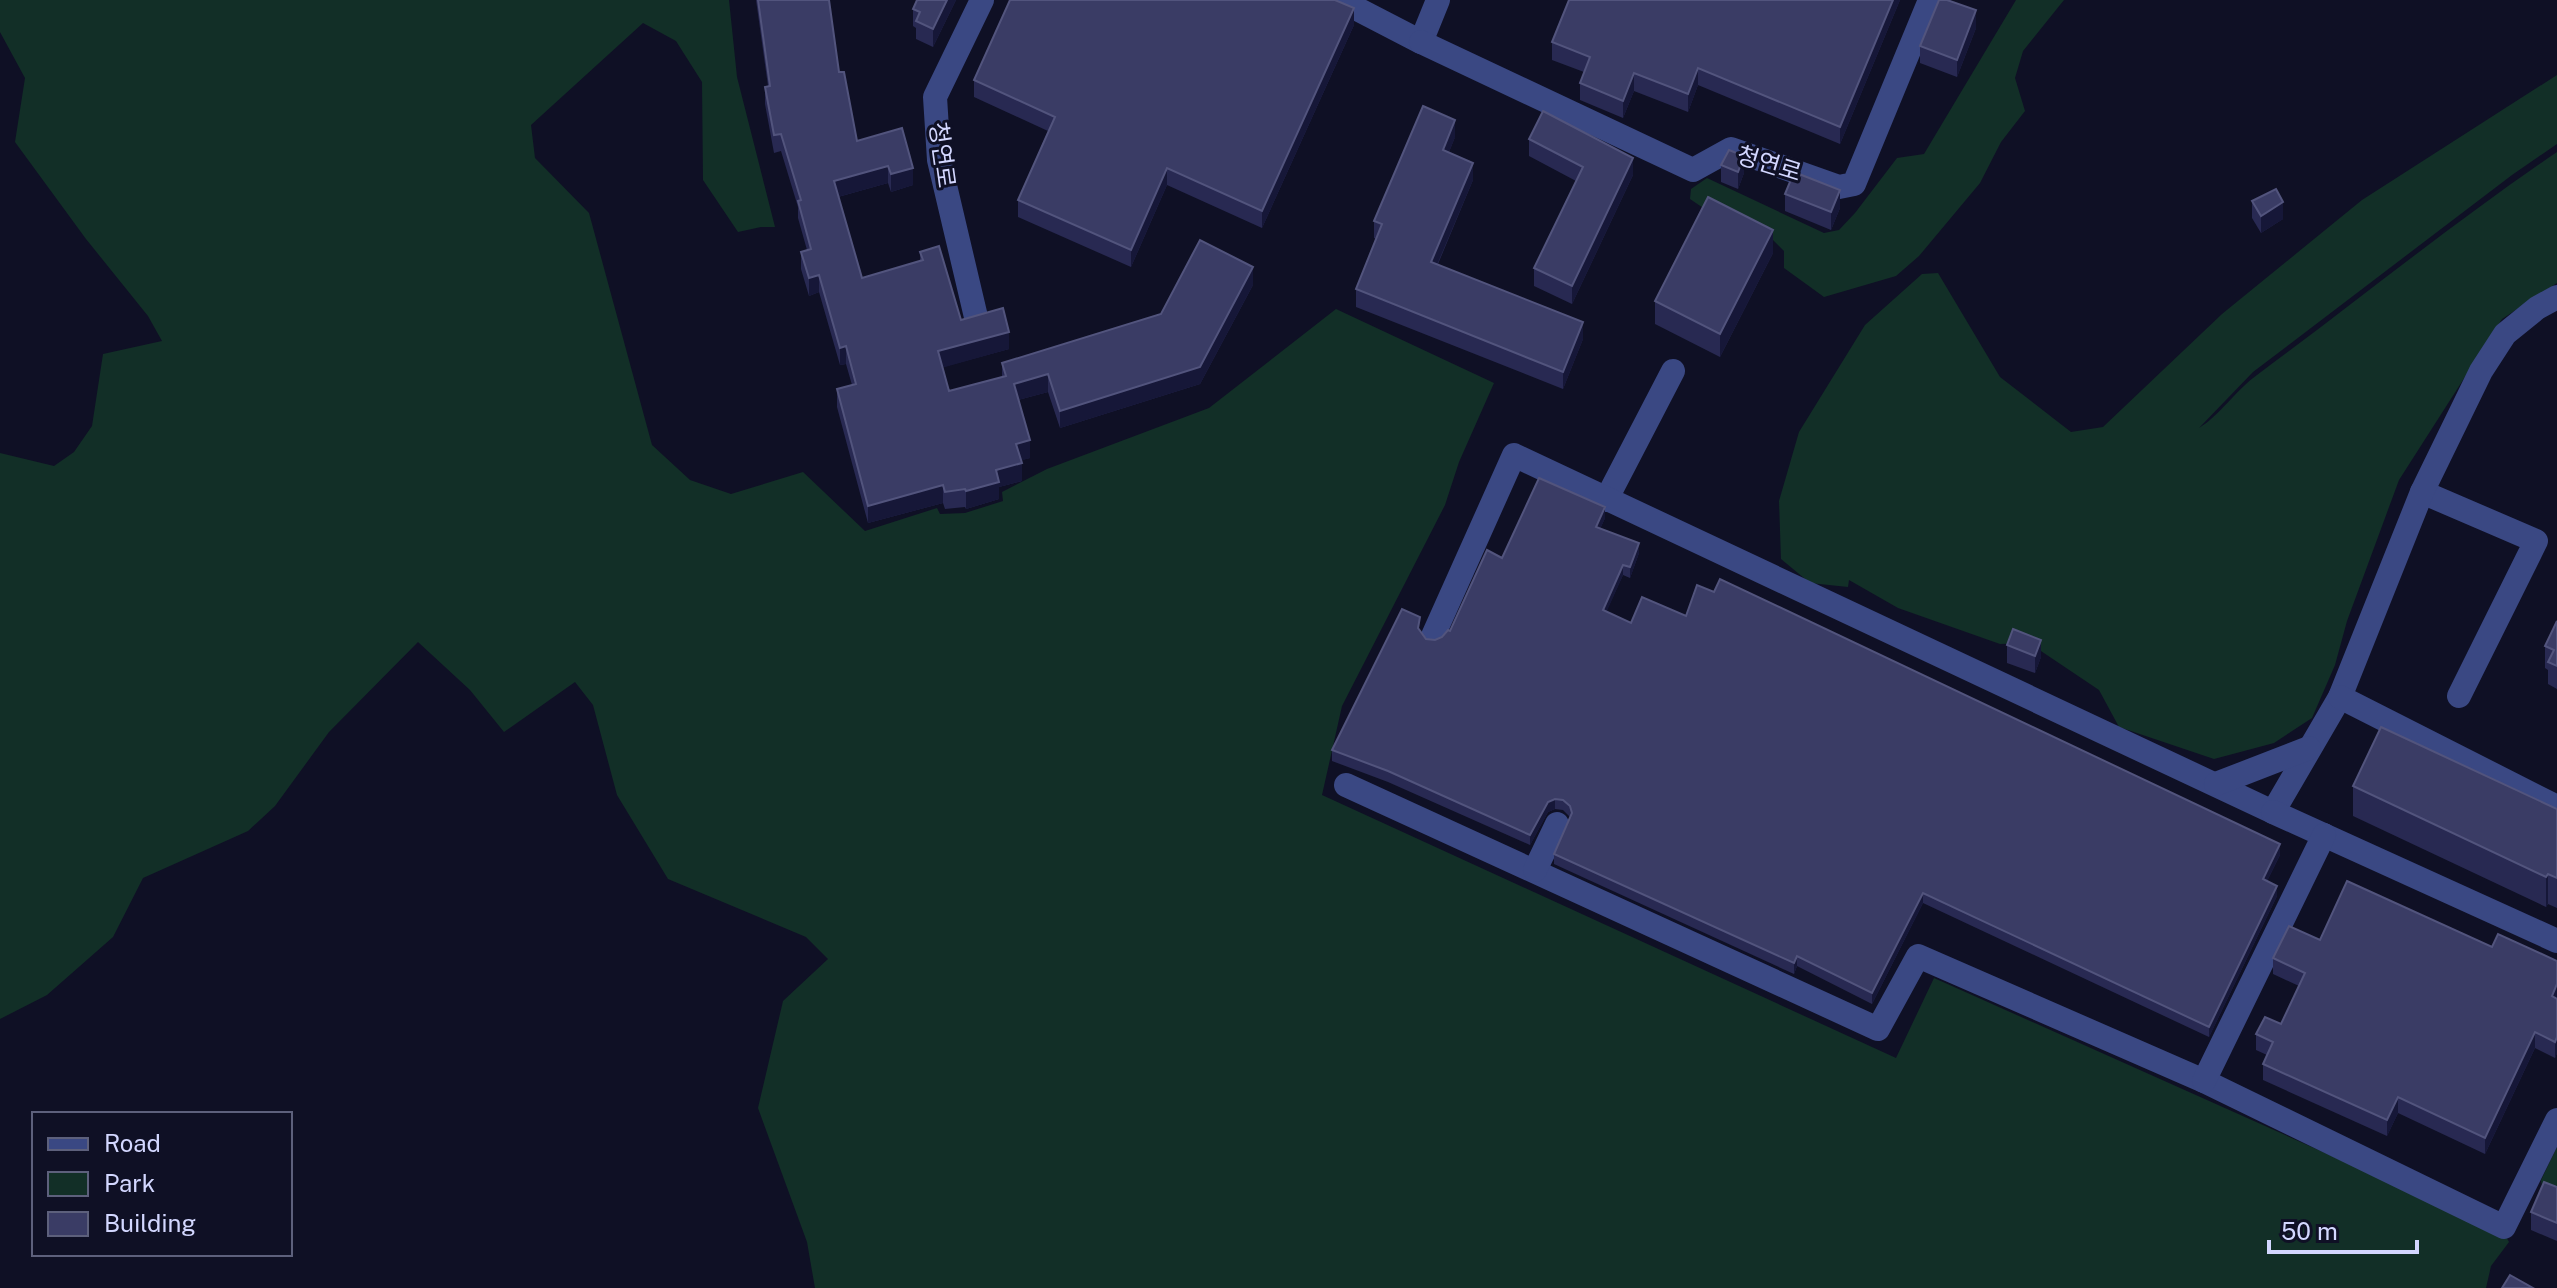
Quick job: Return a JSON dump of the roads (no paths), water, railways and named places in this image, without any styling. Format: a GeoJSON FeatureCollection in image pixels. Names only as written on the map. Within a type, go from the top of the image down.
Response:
{"type":"FeatureCollection","features":[{"type":"Feature","properties":{"kind":"street","name":"청연로"},"geometry":{"type":"LineString","coordinates":[[976,317],[939,160],[935,97],[982,0]]}},
{"type":"Feature","properties":{"kind":"street","name":"청연로"},"geometry":{"type":"LineString","coordinates":[[1340,0],[1421,42],[1693,170],[1731,149],[1839,187],[1854,184],[1930,0]]}},
{"type":"Feature","properties":{"kind":"street"},"geometry":{"type":"LineString","coordinates":[[1421,42],[1438,0]]}},
{"type":"Feature","properties":{"kind":"street"},"geometry":{"type":"LineString","coordinates":[[2273,812],[2340,697],[2422,492],[2481,371],[2505,334],[2537,308],[2557,297]]}},
{"type":"Feature","properties":{"kind":"street"},"geometry":{"type":"LineString","coordinates":[[1606,500],[1673,371]]}},
{"type":"Feature","properties":{"kind":"street"},"geometry":{"type":"LineString","coordinates":[[1433,636],[1514,455],[2273,812],[2557,941]]}},
{"type":"Feature","properties":{"kind":"street"},"geometry":{"type":"LineString","coordinates":[[2422,492],[2536,541],[2459,696]]}},
{"type":"Feature","properties":{"kind":"street"},"geometry":{"type":"LineString","coordinates":[[2340,697],[2557,807]]}},
{"type":"Feature","properties":{"kind":"street"},"geometry":{"type":"LineString","coordinates":[[2216,784],[2309,748]]}},
{"type":"Feature","properties":{"kind":"street"},"geometry":{"type":"LineString","coordinates":[[1346,785],[1878,1029],[1918,956],[2204,1081],[2504,1227],[2557,1120]]}},
{"type":"Feature","properties":{"kind":"street"},"geometry":{"type":"LineString","coordinates":[[1535,870],[1557,824]]}},
{"type":"Feature","properties":{"kind":"street"},"geometry":{"type":"LineString","coordinates":[[2204,1081],[2324,835]]}}]}
